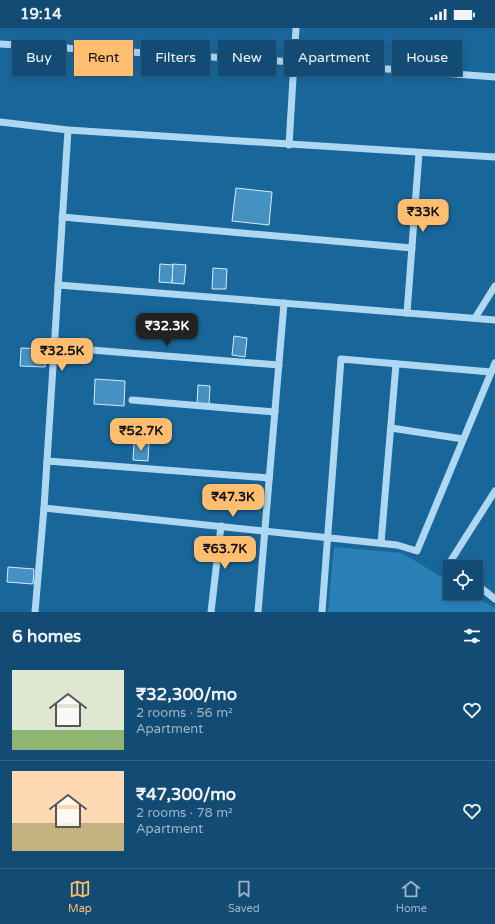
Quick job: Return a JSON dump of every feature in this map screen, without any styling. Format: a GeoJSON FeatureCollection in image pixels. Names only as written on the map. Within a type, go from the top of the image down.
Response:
{"type":"FeatureCollection","features":[{"type":"Feature","properties":{"kind":"street"},"geometry":{"type":"LineString","coordinates":[[295,40],[296,28]]}},
{"type":"Feature","properties":{"kind":"street"},"geometry":{"type":"LineString","coordinates":[[0,44],[284,61]]}},
{"type":"Feature","properties":{"kind":"street"},"geometry":{"type":"LineString","coordinates":[[384,69],[495,77]]}},
{"type":"Feature","properties":{"kind":"street"},"geometry":{"type":"LineString","coordinates":[[289,145],[293,76]]}},
{"type":"Feature","properties":{"kind":"street"},"geometry":{"type":"LineString","coordinates":[[0,122],[68,130],[495,157]]}},
{"type":"Feature","properties":{"kind":"street"},"geometry":{"type":"LineString","coordinates":[[35,612],[44,508],[68,130]]}},
{"type":"Feature","properties":{"kind":"street"},"geometry":{"type":"LineString","coordinates":[[407,313],[419,152]]}},
{"type":"Feature","properties":{"kind":"street"},"geometry":{"type":"LineString","coordinates":[[62,217],[412,248]]}},
{"type":"Feature","properties":{"kind":"street"},"geometry":{"type":"LineString","coordinates":[[58,285],[495,320]]}},
{"type":"Feature","properties":{"kind":"street"},"geometry":{"type":"LineString","coordinates":[[475,318],[495,286]]}},
{"type":"Feature","properties":{"kind":"street"},"geometry":{"type":"LineString","coordinates":[[258,612],[284,303]]}},
{"type":"Feature","properties":{"kind":"street"},"geometry":{"type":"LineString","coordinates":[[54,347],[279,365]]}},
{"type":"Feature","properties":{"kind":"street"},"geometry":{"type":"LineString","coordinates":[[322,612],[341,359],[491,372]]}},
{"type":"Feature","properties":{"kind":"street"},"geometry":{"type":"LineString","coordinates":[[44,508],[381,543],[397,545],[417,552],[495,363]]}},
{"type":"Feature","properties":{"kind":"street"},"geometry":{"type":"LineString","coordinates":[[381,543],[396,364]]}},
{"type":"Feature","properties":{"kind":"street"},"geometry":{"type":"LineString","coordinates":[[132,400],[275,412]]}},
{"type":"Feature","properties":{"kind":"street"},"geometry":{"type":"LineString","coordinates":[[390,428],[463,439]]}},
{"type":"Feature","properties":{"kind":"street"},"geometry":{"type":"LineString","coordinates":[[47,460],[269,478]]}},
{"type":"Feature","properties":{"kind":"street"},"geometry":{"type":"LineString","coordinates":[[451,560],[495,491]]}},
{"type":"Feature","properties":{"kind":"street"},"geometry":{"type":"LineString","coordinates":[[211,612],[221,526]]}},
{"type":"Feature","properties":{"kind":"street"},"geometry":{"type":"LineString","coordinates":[[483,590],[495,599]]}},
{"type":"Feature","properties":{"kind":"shaded area"},"geometry":{"type":"Polygon","coordinates":[[[334,547],[402,553],[443,578],[443,600],[481,600],[495,608],[495,612],[328,612],[334,547]]]}},
{"type":"Feature","properties":{"kind":"building"},"geometry":{"type":"Polygon","coordinates":[[[236,188],[272,192],[269,225],[232,221],[236,188]]]}},
{"type":"Feature","properties":{"kind":"building"},"geometry":{"type":"Polygon","coordinates":[[[160,264],[173,265],[172,283],[159,282],[160,264]]]}},
{"type":"Feature","properties":{"kind":"building"},"geometry":{"type":"Polygon","coordinates":[[[173,264],[186,265],[184,284],[172,283],[173,264]]]}},
{"type":"Feature","properties":{"kind":"building"},"geometry":{"type":"Polygon","coordinates":[[[213,268],[227,269],[226,289],[212,289],[213,268]]]}},
{"type":"Feature","properties":{"kind":"building"},"geometry":{"type":"Polygon","coordinates":[[[234,336],[247,338],[245,357],[232,355],[234,336]]]}},
{"type":"Feature","properties":{"kind":"building"},"geometry":{"type":"Polygon","coordinates":[[[21,348],[46,349],[45,367],[20,366],[21,348]]]}},
{"type":"Feature","properties":{"kind":"building"},"geometry":{"type":"Polygon","coordinates":[[[95,379],[125,381],[124,406],[94,404],[95,379]]]}},
{"type":"Feature","properties":{"kind":"building"},"geometry":{"type":"Polygon","coordinates":[[[198,385],[210,386],[209,405],[197,404],[198,385]]]}},
{"type":"Feature","properties":{"kind":"building"},"geometry":{"type":"Polygon","coordinates":[[[134,442],[149,443],[148,461],[133,460],[134,442]]]}},
{"type":"Feature","properties":{"kind":"building"},"geometry":{"type":"Polygon","coordinates":[[[8,567],[34,569],[33,584],[7,582],[8,567]]]}}]}
